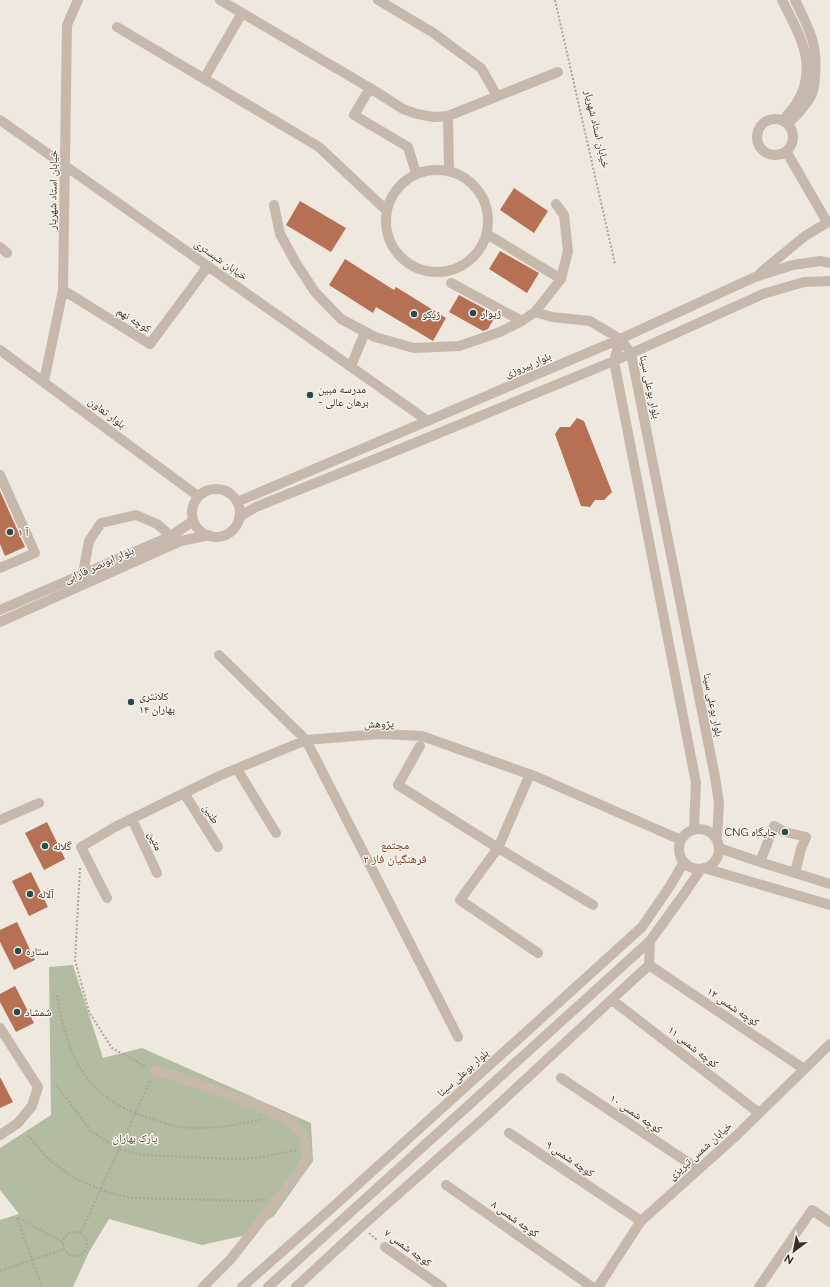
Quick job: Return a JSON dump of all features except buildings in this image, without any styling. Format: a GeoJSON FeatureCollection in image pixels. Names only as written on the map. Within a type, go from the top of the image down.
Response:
{"type":"FeatureCollection","features":[{"type":"Feature","properties":{"kind":"street","name":"خیابان استاد شهریار"},"geometry":{"type":"LineString","coordinates":[[44,381],[63,290],[67,24],[78,0]]}},
{"type":"Feature","properties":{"kind":"street"},"geometry":{"type":"LineString","coordinates":[[220,0],[403,109],[417,114],[434,117],[448,116],[558,72]]}},
{"type":"Feature","properties":{"kind":"street"},"geometry":{"type":"LineString","coordinates":[[378,0],[432,32],[481,68],[497,96]]}},
{"type":"Feature","properties":{"kind":"street"},"geometry":{"type":"LineString","coordinates":[[782,0],[805,50],[807,68],[804,87],[785,122]]}},
{"type":"Feature","properties":{"kind":"street"},"geometry":{"type":"LineString","coordinates":[[785,122],[801,111],[811,97],[816,64],[814,43],[795,0]]}},
{"type":"Feature","properties":{"kind":"street"},"geometry":{"type":"LineString","coordinates":[[204,79],[242,13]]}},
{"type":"Feature","properties":{"kind":"street"},"geometry":{"type":"LineString","coordinates":[[117,26],[319,147],[386,210]]}},
{"type":"Feature","properties":{"kind":"street"},"geometry":{"type":"LineString","coordinates":[[370,88],[354,115],[408,147],[416,173]]}},
{"type":"Feature","properties":{"kind":"street"},"geometry":{"type":"LineString","coordinates":[[448,116],[449,171]]}},
{"type":"Feature","properties":{"kind":"street"},"geometry":{"type":"LineString","coordinates":[[771,119],[785,122],[791,129],[792,141],[786,151],[775,155],[763,151],[757,141],[758,130],[766,121],[771,119]]}},
{"type":"Feature","properties":{"kind":"street","name":"خیابان شبستری"},"geometry":{"type":"LineString","coordinates":[[0,120],[65,167],[352,366],[428,421]]}},
{"type":"Feature","properties":{"kind":"street"},"geometry":{"type":"LineString","coordinates":[[755,277],[805,236],[828,222],[786,151]]}},
{"type":"Feature","properties":{"kind":"street"},"geometry":{"type":"LineString","coordinates":[[432,170],[449,171],[464,177],[476,188],[485,202],[488,218],[487,234],[480,250],[467,263],[452,271],[434,272],[416,268],[402,259],[391,244],[386,228],[386,210],[392,195],[396,190],[403,182],[416,173],[432,170]]}},
{"type":"Feature","properties":{"kind":"street"},"geometry":{"type":"LineString","coordinates":[[274,205],[280,234],[296,263],[315,292],[341,319],[375,337],[414,348],[459,346],[500,332],[522,321],[535,312],[561,279],[568,251],[564,215],[556,204]]}},
{"type":"Feature","properties":{"kind":"street"},"geometry":{"type":"LineString","coordinates":[[487,234],[561,279]]}},
{"type":"Feature","properties":{"kind":"street","name":"بلوار پیروزی"},"geometry":{"type":"LineString","coordinates":[[237,502],[620,339],[755,277],[793,265],[820,261],[830,263]]}},
{"type":"Feature","properties":{"kind":"street","name":"کوچه نهم"},"geometry":{"type":"LineString","coordinates":[[63,290],[150,344],[208,266]]}},
{"type":"Feature","properties":{"kind":"street"},"geometry":{"type":"LineString","coordinates":[[239,517],[256,507],[614,361],[763,294],[804,282],[830,281]]}},
{"type":"Feature","properties":{"kind":"street"},"geometry":{"type":"LineString","coordinates":[[451,282],[522,321]]}},
{"type":"Feature","properties":{"kind":"street"},"geometry":{"type":"LineString","coordinates":[[535,312],[552,317],[590,321],[620,339],[614,361],[696,783],[694,829]]}},
{"type":"Feature","properties":{"kind":"street"},"geometry":{"type":"LineString","coordinates":[[352,366],[365,332]]}},
{"type":"Feature","properties":{"kind":"street","name":"بلوار بوعلی سینا"},"geometry":{"type":"LineString","coordinates":[[620,339],[631,353],[715,776],[719,803],[718,843]]}},
{"type":"Feature","properties":{"kind":"street","name":"بلوار تعاون"},"geometry":{"type":"LineString","coordinates":[[0,350],[198,496]]}},
{"type":"Feature","properties":{"kind":"street"},"geometry":{"type":"LineString","coordinates":[[0,475],[35,554],[0,568]]}},
{"type":"Feature","properties":{"kind":"street"},"geometry":{"type":"LineString","coordinates":[[215,489],[224,490],[232,495],[240,509],[239,517],[234,527],[225,535],[217,536],[202,532],[193,521],[192,512],[194,503],[198,496],[206,491],[215,489]]}},
{"type":"Feature","properties":{"kind":"street"},"geometry":{"type":"LineString","coordinates":[[88,583],[83,574],[89,542],[101,522],[136,515],[158,524],[171,536]]}},
{"type":"Feature","properties":{"kind":"street","name":"بلوار ابونصر فارابی"},"geometry":{"type":"LineString","coordinates":[[0,610],[171,536],[193,521]]}},
{"type":"Feature","properties":{"kind":"street","name":"بلوار ابونصر فارابی"},"geometry":{"type":"LineString","coordinates":[[0,622],[181,541],[209,535]]}},
{"type":"Feature","properties":{"kind":"street"},"geometry":{"type":"LineString","coordinates":[[219,655],[306,740],[458,1037]]}},
{"type":"Feature","properties":{"kind":"street","name":"پژوهش"},"geometry":{"type":"LineString","coordinates":[[81,847],[184,793],[306,740],[380,734],[422,736],[530,774],[681,840]]}},
{"type":"Feature","properties":{"kind":"street"},"geometry":{"type":"LineString","coordinates":[[420,746],[398,785],[498,848],[593,905]]}},
{"type":"Feature","properties":{"kind":"street"},"geometry":{"type":"LineString","coordinates":[[237,769],[276,832]]}},
{"type":"Feature","properties":{"kind":"street"},"geometry":{"type":"LineString","coordinates":[[530,774],[498,848],[460,900],[538,953]]}},
{"type":"Feature","properties":{"kind":"street","name":"طنین"},"geometry":{"type":"LineString","coordinates":[[184,793],[218,847]]}},
{"type":"Feature","properties":{"kind":"street"},"geometry":{"type":"LineString","coordinates":[[0,820],[39,803]]}},
{"type":"Feature","properties":{"kind":"street","name":"متین"},"geometry":{"type":"LineString","coordinates":[[132,819],[157,873]]}},
{"type":"Feature","properties":{"kind":"street"},"geometry":{"type":"LineString","coordinates":[[760,862],[774,826],[785,832],[806,837],[801,849],[795,873]]}},
{"type":"Feature","properties":{"kind":"street"},"geometry":{"type":"LineString","coordinates":[[268,1287],[650,941],[703,868],[712,864],[718,857],[718,843],[711,832],[703,829],[694,829],[686,833],[681,840],[679,848],[680,855],[684,862],[694,868],[703,868],[830,905]]}},
{"type":"Feature","properties":{"kind":"street"},"geometry":{"type":"LineString","coordinates":[[718,843],[760,862],[830,884]]}},
{"type":"Feature","properties":{"kind":"street"},"geometry":{"type":"LineString","coordinates":[[81,847],[107,898]]}},
{"type":"Feature","properties":{"kind":"street","name":"بلوار بوعلی سینا"},"geometry":{"type":"LineString","coordinates":[[242,1287],[334,1206],[642,927],[670,886],[684,862]]}},
{"type":"Feature","properties":{"kind":"street"},"geometry":{"type":"LineString","coordinates":[[296,1287],[362,1226],[485,1117],[649,965],[650,941]]}},
{"type":"Feature","properties":{"kind":"street","name":"کوچه شمس ۱۲"},"geometry":{"type":"LineString","coordinates":[[649,965],[804,1069]]}},
{"type":"Feature","properties":{"kind":"street","name":"کوچه شمس ۱۱"},"geometry":{"type":"LineString","coordinates":[[612,1000],[759,1113]]}},
{"type":"Feature","properties":{"kind":"street"},"geometry":{"type":"LineString","coordinates":[[0,1028],[38,1087],[32,1106],[18,1123],[0,1135]]}},
{"type":"Feature","properties":{"kind":"street","name":"خیابان شمس تبریزی"},"geometry":{"type":"LineString","coordinates":[[598,1287],[641,1221],[759,1113],[830,1044]]}},
{"type":"Feature","properties":{"kind":"street"},"geometry":{"type":"LineString","coordinates":[[155,1071],[175,1076],[256,1105],[293,1123],[304,1136],[307,1156],[299,1172],[230,1260],[203,1287]]}},
{"type":"Feature","properties":{"kind":"street","name":"کوچه شمس ۱۰"},"geometry":{"type":"LineString","coordinates":[[561,1078],[698,1169]]}},
{"type":"Feature","properties":{"kind":"street","name":"کوچه شمس ۹"},"geometry":{"type":"LineString","coordinates":[[509,1134],[641,1221]]}},
{"type":"Feature","properties":{"kind":"street","name":"کوچه شمس ۸"},"geometry":{"type":"LineString","coordinates":[[446,1185],[592,1287]]}},
{"type":"Feature","properties":{"kind":"street"},"geometry":{"type":"LineString","coordinates":[[334,1206],[345,1216]]}},
{"type":"Feature","properties":{"kind":"street"},"geometry":{"type":"LineString","coordinates":[[759,1287],[812,1210],[830,1222]]}},
{"type":"Feature","properties":{"kind":"street","name":"کوچه شمس ۷"},"geometry":{"type":"LineString","coordinates":[[385,1247],[442,1287]]}},
{"type":"Feature","properties":{"kind":"street"},"geometry":{"type":"LineString","coordinates":[[606,1276],[606,1287]]}},
{"type":"Feature","properties":{"kind":"path","name":"خیابان استاد شهریار"},"geometry":{"type":"LineString","coordinates":[[555,0],[615,264]]}},
{"type":"Feature","properties":{"kind":"path"},"geometry":{"type":"LineString","coordinates":[[81,847],[75,960],[89,1012],[112,1048],[155,1071],[81,1232]]}},
{"type":"Feature","properties":{"kind":"path"},"geometry":{"type":"LineString","coordinates":[[57,996],[64,1032],[75,1058],[92,1083],[112,1102],[135,1114],[174,1126],[204,1127],[239,1125],[277,1115]]}},
{"type":"Feature","properties":{"kind":"path"},"geometry":{"type":"LineString","coordinates":[[56,1084],[91,1131],[119,1149],[142,1155],[232,1159],[257,1158],[306,1148]]}},
{"type":"Feature","properties":{"kind":"path"},"geometry":{"type":"LineString","coordinates":[[28,1135],[46,1158],[74,1178],[110,1193],[133,1198],[254,1201],[280,1197]]}},
{"type":"Feature","properties":{"kind":"path"},"geometry":{"type":"LineString","coordinates":[[42,1287],[17,1218],[63,1242]]}},
{"type":"Feature","properties":{"kind":"path","name":"کوچه شمس ۷"},"geometry":{"type":"LineString","coordinates":[[362,1226],[385,1247]]}},
{"type":"Feature","properties":{"kind":"path"},"geometry":{"type":"LineString","coordinates":[[73,1231],[81,1232],[88,1242],[86,1251],[79,1256],[74,1256],[67,1253],[64,1249],[64,1238],[73,1231]]}},
{"type":"Feature","properties":{"kind":"path"},"geometry":{"type":"LineString","coordinates":[[0,1271],[64,1249]]}},
{"type":"Feature","properties":{"kind":"green space","name":"پارک بهاران"},"geometry":{"type":"Polygon","coordinates":[[[73,965],[103,1058],[142,1048],[311,1123],[313,1161],[274,1216],[242,1236],[202,1245],[109,1219],[89,1252],[73,1287],[0,1287],[0,1220],[19,1214],[0,1190],[0,1148],[51,1115],[49,967],[73,965]]]}},
{"type":"Feature","properties":{"kind":"place","name":"ژیوار"},"geometry":{"type":"Point","coordinates":[473,313]}},
{"type":"Feature","properties":{"kind":"place","name":"ژیکو"},"geometry":{"type":"Point","coordinates":[414,314]}},
{"type":"Feature","properties":{"kind":"place","name":"مدرسه مبین - برهان عالی"},"geometry":{"type":"Point","coordinates":[310,395]}},
{"type":"Feature","properties":{"kind":"place","name":"آ ۱"},"geometry":{"type":"Point","coordinates":[10,532]}},
{"type":"Feature","properties":{"kind":"place","name":"کلانتری ۱۴ بهاران"},"geometry":{"type":"Point","coordinates":[131,702]}},
{"type":"Feature","properties":{"kind":"place","name":"CNG جایگاه"},"geometry":{"type":"Point","coordinates":[785,832]}},
{"type":"Feature","properties":{"kind":"place","name":"گلاله"},"geometry":{"type":"Point","coordinates":[45,846]}},
{"type":"Feature","properties":{"kind":"place","name":"آلاله"},"geometry":{"type":"Point","coordinates":[30,894]}},
{"type":"Feature","properties":{"kind":"place","name":"ستاره"},"geometry":{"type":"Point","coordinates":[18,951]}},
{"type":"Feature","properties":{"kind":"place","name":"شمشاد"},"geometry":{"type":"Point","coordinates":[17,1012]}},
{"type":"Feature","properties":{"kind":"district","name":"مجتمع فرهنگیان فاز ۲"},"geometry":{"type":"Point","coordinates":[395,852]}}]}
